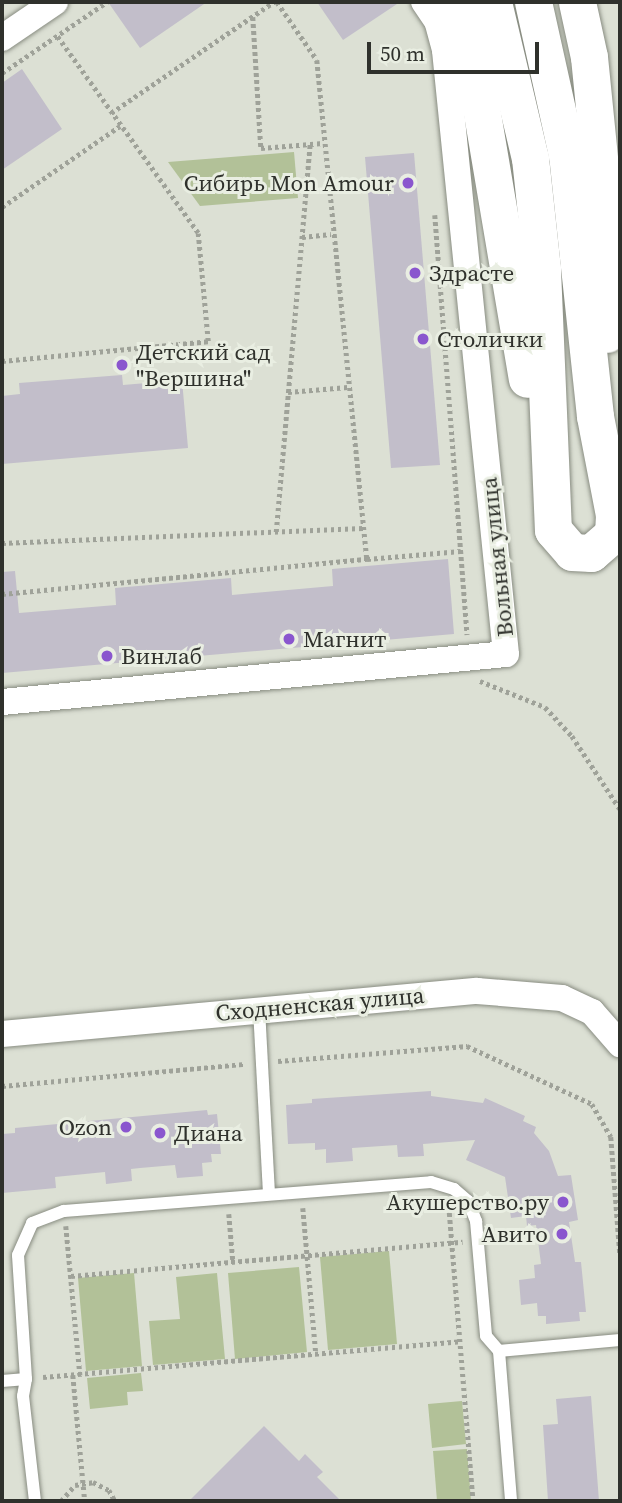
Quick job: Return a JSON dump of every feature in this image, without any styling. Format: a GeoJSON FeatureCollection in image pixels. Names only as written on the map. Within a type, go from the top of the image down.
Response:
{"type":"FeatureCollection","features":[{"type":"Feature","properties":{"kind":"street"},"geometry":{"type":"LineString","coordinates":[[2,38],[55,2]]}},
{"type":"Feature","properties":{"kind":"street","name":"Вольная улица"},"geometry":{"type":"LineString","coordinates":[[2,702],[506,654],[445,50],[437,21],[424,2]]}},
{"type":"Feature","properties":{"kind":"street"},"geometry":{"type":"LineString","coordinates":[[456,2],[475,72],[552,520],[564,547],[591,553],[613,534],[600,168],[589,57],[577,2]]}},
{"type":"Feature","properties":{"kind":"street"},"geometry":{"type":"LineString","coordinates":[[493,2],[530,158],[542,269],[552,520]]}},
{"type":"Feature","properties":{"kind":"street"},"geometry":{"type":"LineString","coordinates":[[533,2],[567,155],[595,416],[612,496]]}},
{"type":"Feature","properties":{"kind":"street","name":"Сходненская улица"},"geometry":{"type":"LineString","coordinates":[[2,1034],[477,991],[533,992],[581,1006],[613,1031],[620,1044]]}},
{"type":"Feature","properties":{"kind":"lane"},"geometry":{"type":"LineString","coordinates":[[259,1009],[269,1193]]}},
{"type":"Feature","properties":{"kind":"lane"},"geometry":{"type":"LineString","coordinates":[[35,1501],[23,1396],[26,1379],[18,1255],[32,1223],[64,1211],[404,1183],[448,1187],[468,1201],[477,1240],[486,1336],[499,1352],[511,1501]]}},
{"type":"Feature","properties":{"kind":"lane"},"geometry":{"type":"LineString","coordinates":[[499,1352],[620,1340]]}},
{"type":"Feature","properties":{"kind":"lane"},"geometry":{"type":"LineString","coordinates":[[2,1381],[26,1379]]}},
{"type":"Feature","properties":{"kind":"path"},"geometry":{"type":"LineString","coordinates":[[2,74],[107,2]]}},
{"type":"Feature","properties":{"kind":"path"},"geometry":{"type":"LineString","coordinates":[[111,113],[276,2],[317,60],[331,234],[367,559]]}},
{"type":"Feature","properties":{"kind":"path"},"geometry":{"type":"LineString","coordinates":[[253,16],[261,148],[323,144]]}},
{"type":"Feature","properties":{"kind":"path"},"geometry":{"type":"LineString","coordinates":[[2,361],[208,341],[198,233],[57,36]]}},
{"type":"Feature","properties":{"kind":"path"},"geometry":{"type":"LineString","coordinates":[[2,207],[120,126]]}},
{"type":"Feature","properties":{"kind":"path"},"geometry":{"type":"LineString","coordinates":[[275,532],[310,144]]}},
{"type":"Feature","properties":{"kind":"path"},"geometry":{"type":"LineString","coordinates":[[302,237],[331,234]]}},
{"type":"Feature","properties":{"kind":"path"},"geometry":{"type":"LineString","coordinates":[[288,392],[348,387]]}},
{"type":"Feature","properties":{"kind":"path"},"geometry":{"type":"LineString","coordinates":[[2,542],[363,528]]}},
{"type":"Feature","properties":{"kind":"path"},"geometry":{"type":"LineString","coordinates":[[2,594],[461,551]]}},
{"type":"Feature","properties":{"kind":"path"},"geometry":{"type":"LineString","coordinates":[[2,1086],[467,1046],[592,1104],[611,1137],[620,1253]]}},
{"type":"Feature","properties":{"kind":"path"},"geometry":{"type":"LineString","coordinates":[[448,1187],[473,1501]]}},
{"type":"Feature","properties":{"kind":"path"},"geometry":{"type":"LineString","coordinates":[[302,1191],[316,1354]]}},
{"type":"Feature","properties":{"kind":"path"},"geometry":{"type":"LineString","coordinates":[[228,1197],[233,1261]]}},
{"type":"Feature","properties":{"kind":"path"},"geometry":{"type":"LineString","coordinates":[[64,1211],[71,1276],[85,1501]]}},
{"type":"Feature","properties":{"kind":"path"},"geometry":{"type":"LineString","coordinates":[[71,1276],[477,1240]]}},
{"type":"Feature","properties":{"kind":"path"},"geometry":{"type":"LineString","coordinates":[[26,1379],[460,1341]]}},
{"type":"Feature","properties":{"kind":"path"},"geometry":{"type":"LineString","coordinates":[[61,1501],[68,1490],[83,1482],[102,1485],[115,1501]]}},
{"type":"Feature","properties":{"kind":"green space"},"geometry":{"type":"Polygon","coordinates":[[[294,152],[298,198],[200,206],[168,162],[294,152]]]}},
{"type":"Feature","properties":{"kind":"green space"},"geometry":{"type":"Polygon","coordinates":[[[389,1251],[397,1344],[328,1350],[320,1257],[389,1251]]]}},
{"type":"Feature","properties":{"kind":"green space"},"geometry":{"type":"Polygon","coordinates":[[[299,1267],[307,1352],[235,1359],[228,1273],[299,1267]]]}},
{"type":"Feature","properties":{"kind":"green space"},"geometry":{"type":"Polygon","coordinates":[[[134,1273],[142,1366],[86,1371],[78,1278],[134,1273]]]}},
{"type":"Feature","properties":{"kind":"green space"},"geometry":{"type":"Polygon","coordinates":[[[217,1273],[225,1359],[153,1365],[149,1321],[180,1319],[176,1277],[217,1273]]]}},
{"type":"Feature","properties":{"kind":"green space"},"geometry":{"type":"Polygon","coordinates":[[[141,1373],[143,1391],[127,1392],[128,1405],[90,1409],[87,1378],[141,1373]]]}},
{"type":"Feature","properties":{"kind":"green space"},"geometry":{"type":"Polygon","coordinates":[[[462,1401],[466,1444],[432,1448],[428,1404],[462,1401]]]}},
{"type":"Feature","properties":{"kind":"green space"},"geometry":{"type":"Polygon","coordinates":[[[467,1449],[471,1501],[437,1501],[433,1451],[467,1449]]]}},
{"type":"Feature","properties":{"kind":"building"},"geometry":{"type":"Polygon","coordinates":[[[108,2],[207,2],[140,48],[108,2]]]}},
{"type":"Feature","properties":{"kind":"building"},"geometry":{"type":"Polygon","coordinates":[[[317,2],[400,2],[343,40],[317,2]]]}},
{"type":"Feature","properties":{"kind":"building"},"geometry":{"type":"Polygon","coordinates":[[[22,69],[62,129],[2,170],[2,83],[22,69]]]}},
{"type":"Feature","properties":{"kind":"building"},"geometry":{"type":"Polygon","coordinates":[[[414,153],[440,465],[391,468],[365,157],[414,153]]]}},
{"type":"Feature","properties":{"kind":"building"},"geometry":{"type":"Polygon","coordinates":[[[122,375],[123,385],[182,380],[188,448],[2,464],[2,396],[20,394],[19,383],[122,375]]]}},
{"type":"Feature","properties":{"kind":"building"},"geometry":{"type":"Polygon","coordinates":[[[448,559],[454,634],[2,673],[2,572],[15,571],[19,613],[116,605],[115,588],[231,578],[232,595],[333,586],[332,569],[448,559]]]}},
{"type":"Feature","properties":{"kind":"building"},"geometry":{"type":"Polygon","coordinates":[[[431,1091],[431,1096],[483,1103],[485,1098],[525,1116],[523,1121],[536,1127],[534,1133],[549,1151],[558,1176],[571,1175],[578,1220],[569,1222],[575,1262],[581,1262],[586,1312],[579,1312],[580,1321],[546,1324],[546,1316],[538,1316],[537,1303],[521,1305],[519,1280],[535,1278],[534,1265],[541,1264],[536,1225],[527,1226],[526,1216],[511,1218],[505,1177],[466,1160],[475,1140],[423,1144],[424,1156],[398,1157],[397,1145],[352,1148],[353,1161],[326,1163],[326,1149],[315,1150],[315,1143],[288,1144],[286,1105],[312,1103],[312,1099],[431,1091]]]}},
{"type":"Feature","properties":{"kind":"building"},"geometry":{"type":"Polygon","coordinates":[[[207,1110],[208,1115],[217,1114],[221,1154],[211,1154],[212,1162],[202,1163],[203,1176],[177,1178],[175,1165],[131,1169],[132,1181],[106,1184],[105,1172],[55,1177],[56,1188],[2,1193],[2,1134],[15,1133],[15,1128],[207,1110]]]}},
{"type":"Feature","properties":{"kind":"building"},"geometry":{"type":"Polygon","coordinates":[[[591,1396],[599,1501],[548,1501],[543,1425],[558,1424],[556,1399],[591,1396]]]}},
{"type":"Feature","properties":{"kind":"building"},"geometry":{"type":"Polygon","coordinates":[[[264,1426],[299,1461],[305,1454],[323,1472],[317,1477],[341,1501],[189,1501],[264,1426]]]}},
{"type":"Feature","properties":{"kind":"place","name":"Сибирь Mon Amour"},"geometry":{"type":"Point","coordinates":[408,183]}},
{"type":"Feature","properties":{"kind":"place","name":"Здрасте"},"geometry":{"type":"Point","coordinates":[415,273]}},
{"type":"Feature","properties":{"kind":"place","name":"Столички"},"geometry":{"type":"Point","coordinates":[423,339]}},
{"type":"Feature","properties":{"kind":"place","name":"Детский сад \"Вершина\""},"geometry":{"type":"Point","coordinates":[122,365]}},
{"type":"Feature","properties":{"kind":"place","name":"Магнит"},"geometry":{"type":"Point","coordinates":[289,639]}},
{"type":"Feature","properties":{"kind":"place","name":"Винлаб"},"geometry":{"type":"Point","coordinates":[107,656]}},
{"type":"Feature","properties":{"kind":"place","name":"Ozon"},"geometry":{"type":"Point","coordinates":[126,1127]}},
{"type":"Feature","properties":{"kind":"place","name":"Диана"},"geometry":{"type":"Point","coordinates":[160,1133]}},
{"type":"Feature","properties":{"kind":"place","name":"Акушерство.ру"},"geometry":{"type":"Point","coordinates":[563,1202]}},
{"type":"Feature","properties":{"kind":"place","name":"Авито"},"geometry":{"type":"Point","coordinates":[562,1234]}}]}
